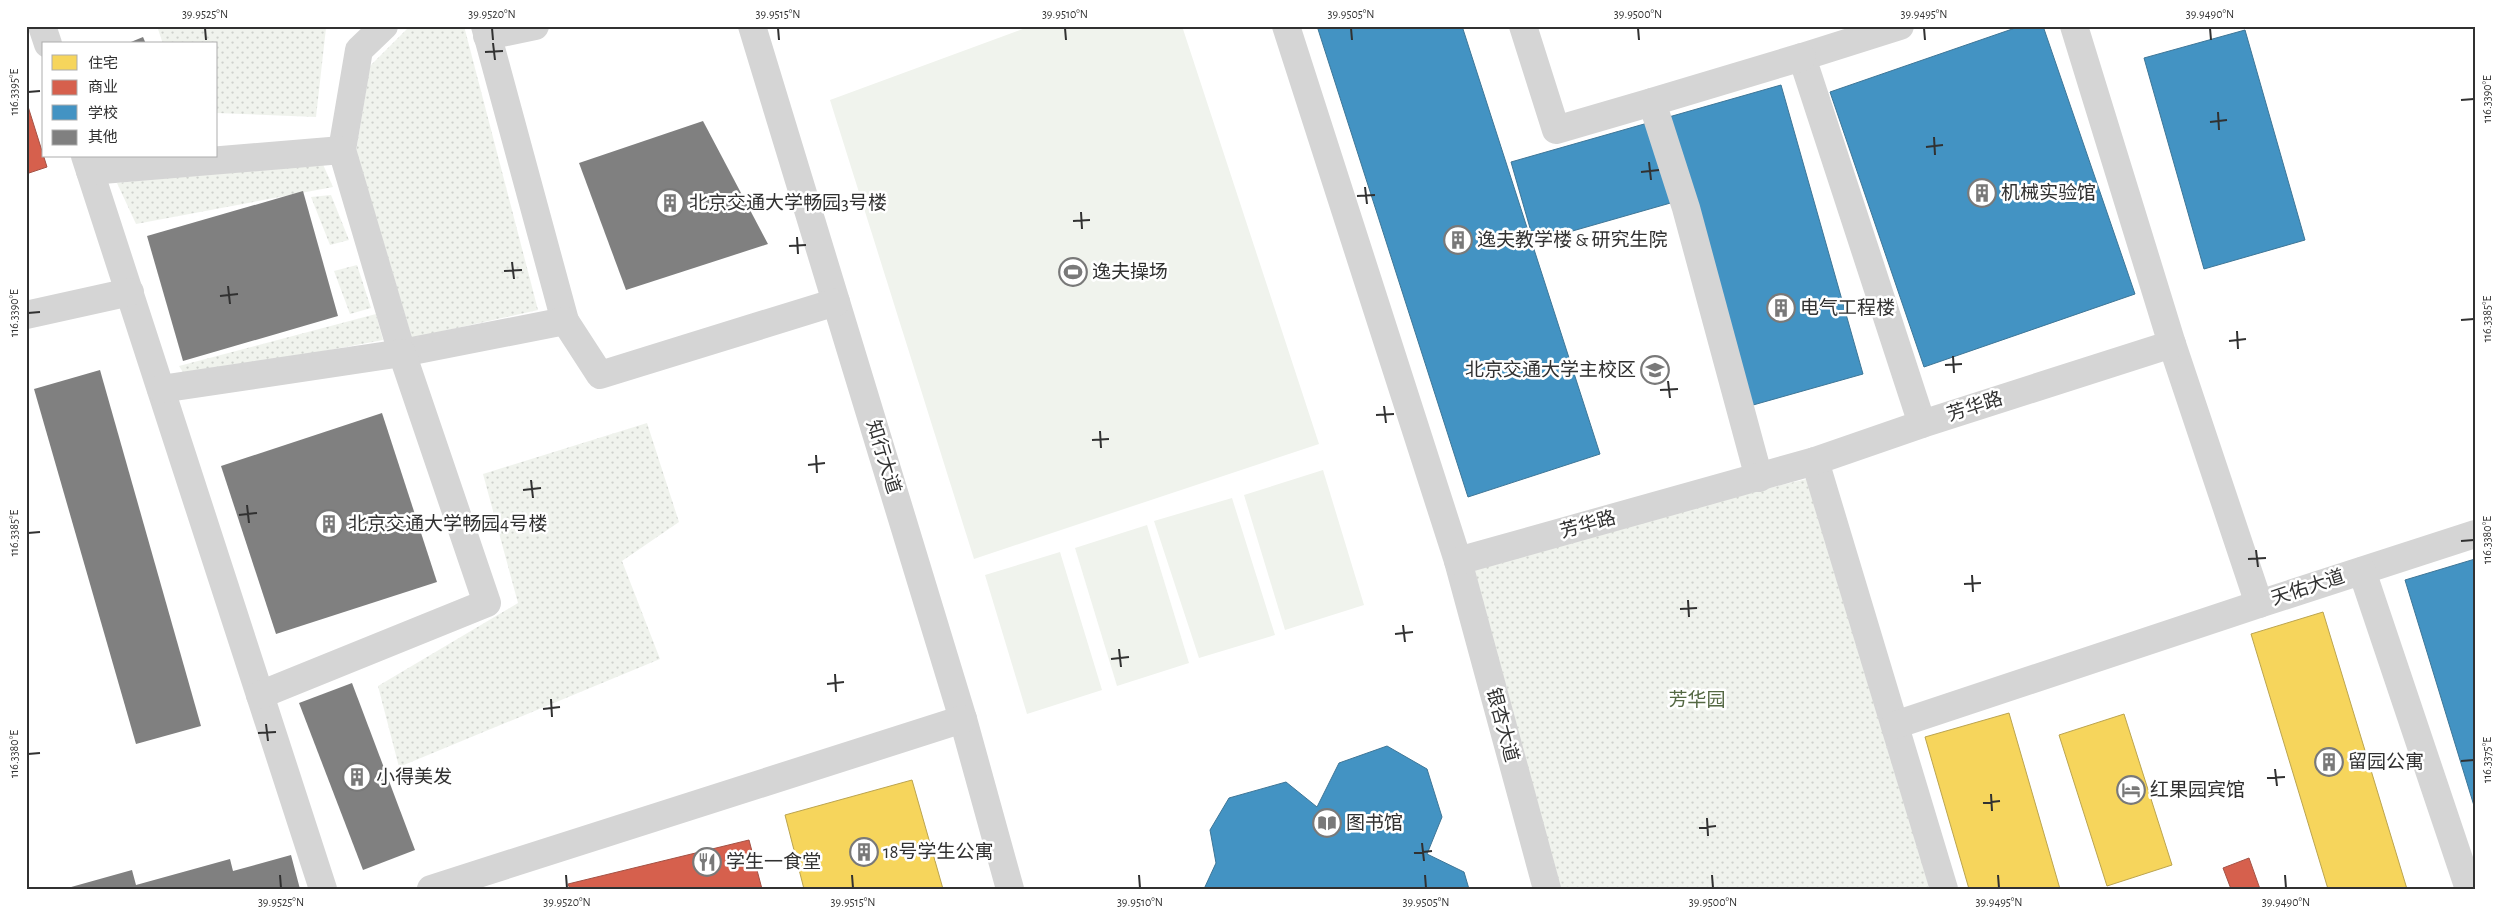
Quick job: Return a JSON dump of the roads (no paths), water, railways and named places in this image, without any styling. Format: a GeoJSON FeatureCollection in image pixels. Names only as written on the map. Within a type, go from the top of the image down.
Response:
{"type":"FeatureCollection","features":[{"type":"Feature","properties":{"kind":"street"},"geometry":{"type":"LineString","coordinates":[[42,26],[47,42]]}},
{"type":"Feature","properties":{"kind":"street"},"geometry":{"type":"LineString","coordinates":[[260,695],[487,603],[402,353],[342,150],[359,50],[384,26]]}},
{"type":"Feature","properties":{"kind":"street"},"geometry":{"type":"LineString","coordinates":[[535,26],[486,31],[565,321],[600,375],[836,302]]}},
{"type":"Feature","properties":{"kind":"street","name":"知行大道"},"geometry":{"type":"LineString","coordinates":[[752,26],[963,719],[1010,889]]}},
{"type":"Feature","properties":{"kind":"street","name":"银杏大道"},"geometry":{"type":"LineString","coordinates":[[1286,26],[1458,561],[1547,889]]}},
{"type":"Feature","properties":{"kind":"street"},"geometry":{"type":"LineString","coordinates":[[1523,26],[1556,130],[1900,26]]}},
{"type":"Feature","properties":{"kind":"street"},"geometry":{"type":"LineString","coordinates":[[2074,26],[2172,344]]}},
{"type":"Feature","properties":{"kind":"street"},"geometry":{"type":"LineString","coordinates":[[1802,57],[1922,424]]}},
{"type":"Feature","properties":{"kind":"street"},"geometry":{"type":"LineString","coordinates":[[1652,102],[1686,208],[1759,478]]}},
{"type":"Feature","properties":{"kind":"street"},"geometry":{"type":"LineString","coordinates":[[218,157],[342,150]]}},
{"type":"Feature","properties":{"kind":"street"},"geometry":{"type":"LineString","coordinates":[[197,158],[88,164],[323,889]]}},
{"type":"Feature","properties":{"kind":"street"},"geometry":{"type":"LineString","coordinates":[[26,315],[130,292]]}},
{"type":"Feature","properties":{"kind":"street"},"geometry":{"type":"LineString","coordinates":[[161,389],[402,353],[565,321]]}},
{"type":"Feature","properties":{"kind":"street","name":"芳华路"},"geometry":{"type":"LineString","coordinates":[[1458,561],[1815,462],[1922,424],[2172,344]]}},
{"type":"Feature","properties":{"kind":"street","name":"天佑大道"},"geometry":{"type":"LineString","coordinates":[[2172,344],[2259,604],[2475,534]]}},
{"type":"Feature","properties":{"kind":"street"},"geometry":{"type":"LineString","coordinates":[[1815,462],[1944,889]]}},
{"type":"Feature","properties":{"kind":"street"},"geometry":{"type":"LineString","coordinates":[[2362,571],[2470,889]]}},
{"type":"Feature","properties":{"kind":"street"},"geometry":{"type":"LineString","coordinates":[[1895,725],[2259,604]]}},
{"type":"Feature","properties":{"kind":"street"},"geometry":{"type":"LineString","coordinates":[[431,889],[963,719]]}},
{"type":"Feature","properties":{"kind":"place","name":"机械实验馆"},"geometry":{"type":"Point","coordinates":[1982,193]}},
{"type":"Feature","properties":{"kind":"place","name":"北京交通大学畅园3号楼"},"geometry":{"type":"Point","coordinates":[670,203]}},
{"type":"Feature","properties":{"kind":"place","name":"逸夫教学楼 & 研究生院"},"geometry":{"type":"Point","coordinates":[1458,240]}},
{"type":"Feature","properties":{"kind":"place","name":"逸夫操场"},"geometry":{"type":"Point","coordinates":[1073,272]}},
{"type":"Feature","properties":{"kind":"place","name":"电气工程楼"},"geometry":{"type":"Point","coordinates":[1781,308]}},
{"type":"Feature","properties":{"kind":"place","name":"北京交通大学主校区"},"geometry":{"type":"Point","coordinates":[1655,370]}},
{"type":"Feature","properties":{"kind":"place","name":"北京交通大学畅园4号楼"},"geometry":{"type":"Point","coordinates":[329,524]}},
{"type":"Feature","properties":{"kind":"place","name":"留园公寓"},"geometry":{"type":"Point","coordinates":[2329,762]}},
{"type":"Feature","properties":{"kind":"place","name":"小得美发"},"geometry":{"type":"Point","coordinates":[357,777]}},
{"type":"Feature","properties":{"kind":"place","name":"红果园宾馆"},"geometry":{"type":"Point","coordinates":[2131,790]}},
{"type":"Feature","properties":{"kind":"place","name":"图书馆"},"geometry":{"type":"Point","coordinates":[1327,823]}},
{"type":"Feature","properties":{"kind":"place","name":"18号学生公寓"},"geometry":{"type":"Point","coordinates":[864,852]}},
{"type":"Feature","properties":{"kind":"place","name":"学生一食堂"},"geometry":{"type":"Point","coordinates":[707,862]}},
{"type":"Feature","properties":{"kind":"park label","name":"芳华园"},"geometry":{"type":"Point","coordinates":[1697,700]}}]}
